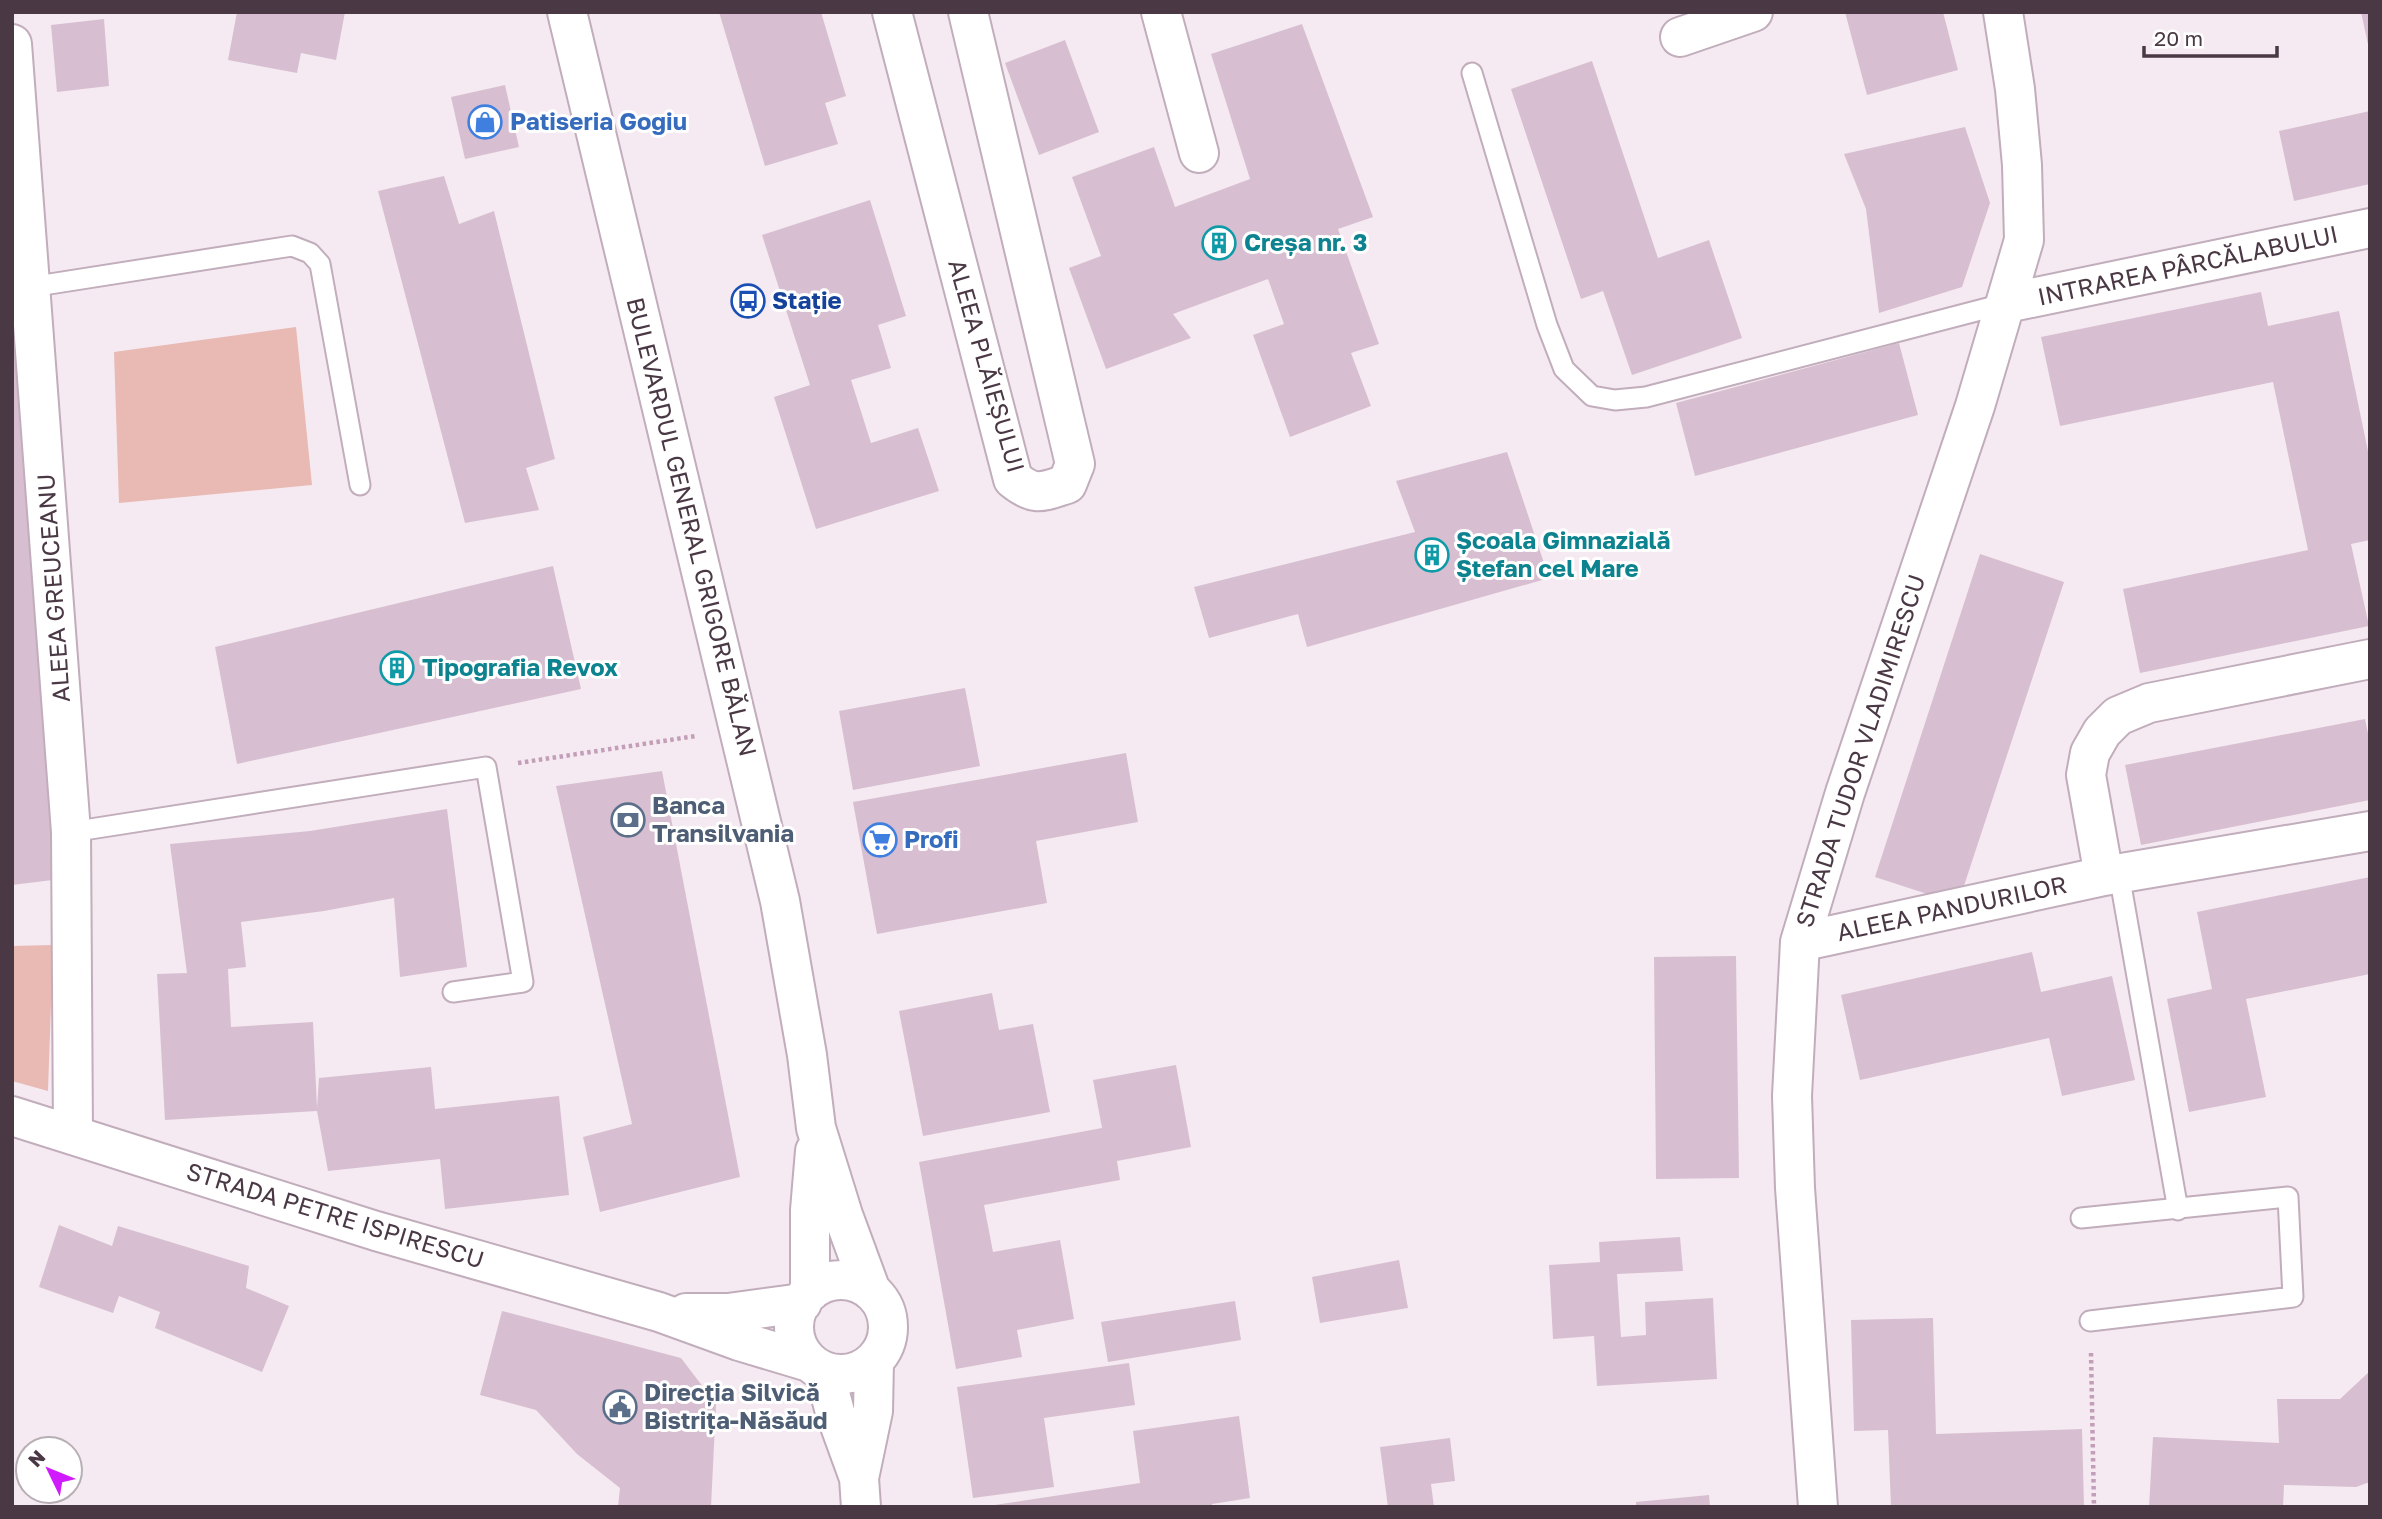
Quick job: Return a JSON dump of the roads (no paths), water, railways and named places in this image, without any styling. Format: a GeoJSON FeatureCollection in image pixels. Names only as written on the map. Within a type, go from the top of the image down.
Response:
{"type":"FeatureCollection","features":[{"type":"Feature","properties":{"kind":"street","name":"BULEVARDUL GENERAL GRIGORE BĂLAN"},"geometry":{"type":"LineString","coordinates":[[567,12],[780,901],[807,1055],[816,1128],[843,1215],[871,1291]]}},
{"type":"Feature","properties":{"kind":"street","name":"ALEEA PLĂIEȘULUI"},"geometry":{"type":"LineString","coordinates":[[892,12],[1013,479],[1027,491],[1044,491],[1067,484],[1075,464],[968,12]]}},
{"type":"Feature","properties":{"kind":"street"},"geometry":{"type":"LineString","coordinates":[[1161,12],[1199,153]]}},
{"type":"Feature","properties":{"kind":"street"},"geometry":{"type":"LineString","coordinates":[[1679,37],[1753,12]]}},
{"type":"Feature","properties":{"kind":"street","name":"STRADA TUDOR VLADIMIRESCU"},"geometry":{"type":"LineString","coordinates":[[1818,1507],[1795,1188],[1792,1109],[1800,942],[1845,793],[1975,406],[2024,240],[2022,165],[2015,89],[2003,12]]}},
{"type":"Feature","properties":{"kind":"street","name":"ALEEA GREUCEANU"},"geometry":{"type":"LineString","coordinates":[[12,44],[22,288],[71,832],[73,1134]]}},
{"type":"Feature","properties":{"kind":"street","name":"INTRAREA PÂRCĂLABULUI"},"geometry":{"type":"LineString","coordinates":[[2007,303],[2370,228]]}},
{"type":"Feature","properties":{"kind":"street"},"geometry":{"type":"LineString","coordinates":[[2112,875],[2086,775],[2090,753],[2102,732],[2118,716],[2149,703],[2370,659]]}},
{"type":"Feature","properties":{"kind":"street","name":"ALEEA PANDURILOR"},"geometry":{"type":"LineString","coordinates":[[1800,942],[2112,875],[2370,831]]}},
{"type":"Feature","properties":{"kind":"street","name":"STRADA PETRE ISPIRESCU"},"geometry":{"type":"LineString","coordinates":[[12,1116],[376,1231],[659,1312],[817,1367]]}},
{"type":"Feature","properties":{"kind":"street","name":"BULEVARDUL GENERAL GRIGORE BĂLAN"},"geometry":{"type":"LineString","coordinates":[[806,1297],[816,1128]]}},
{"type":"Feature","properties":{"kind":"street"},"geometry":{"type":"LineString","coordinates":[[817,1367],[838,1374],[864,1369],[874,1361],[887,1338],[889,1325],[880,1300],[860,1284],[833,1281],[806,1297],[796,1315],[794,1328],[796,1341],[817,1367],[835,1412],[860,1493]]}},
{"type":"Feature","properties":{"kind":"street","name":"STRADA PETRE ISPIRESCU"},"geometry":{"type":"LineString","coordinates":[[659,1312],[728,1313],[806,1297]]}},
{"type":"Feature","properties":{"kind":"street"},"geometry":{"type":"LineString","coordinates":[[860,1493],[873,1411],[874,1361]]}},
{"type":"Feature","properties":{"kind":"lane"},"geometry":{"type":"LineString","coordinates":[[1472,73],[1547,325],[1564,369],[1592,396],[1615,400],[1646,397],[2007,303]]}},
{"type":"Feature","properties":{"kind":"lane"},"geometry":{"type":"LineString","coordinates":[[22,288],[292,246],[310,253],[320,264],[360,485]]}},
{"type":"Feature","properties":{"kind":"lane"},"geometry":{"type":"LineString","coordinates":[[71,832],[486,767],[523,982],[453,992]]}},
{"type":"Feature","properties":{"kind":"lane"},"geometry":{"type":"LineString","coordinates":[[2112,875],[2178,1210]]}},
{"type":"Feature","properties":{"kind":"lane"},"geometry":{"type":"LineString","coordinates":[[2081,1218],[2288,1197],[2293,1297],[2090,1321]]}},
{"type":"Feature","properties":{"kind":"place","name":"Patiseria Gogiu"},"geometry":{"type":"Point","coordinates":[485,122]}},
{"type":"Feature","properties":{"kind":"place","name":"Creșa nr. 3"},"geometry":{"type":"Point","coordinates":[1219,243]}},
{"type":"Feature","properties":{"kind":"place","name":"Stație"},"geometry":{"type":"Point","coordinates":[748,301]}},
{"type":"Feature","properties":{"kind":"place","name":"Școala Gimnazială Ștefan cel Mare"},"geometry":{"type":"Point","coordinates":[1432,555]}},
{"type":"Feature","properties":{"kind":"place","name":"Tipografia Revox"},"geometry":{"type":"Point","coordinates":[397,668]}},
{"type":"Feature","properties":{"kind":"place","name":"Banca Transilvania"},"geometry":{"type":"Point","coordinates":[628,820]}},
{"type":"Feature","properties":{"kind":"place","name":"Profi"},"geometry":{"type":"Point","coordinates":[880,840]}},
{"type":"Feature","properties":{"kind":"place","name":"Direcția Silvică Bistrița-Năsăud"},"geometry":{"type":"Point","coordinates":[620,1407]}}]}
